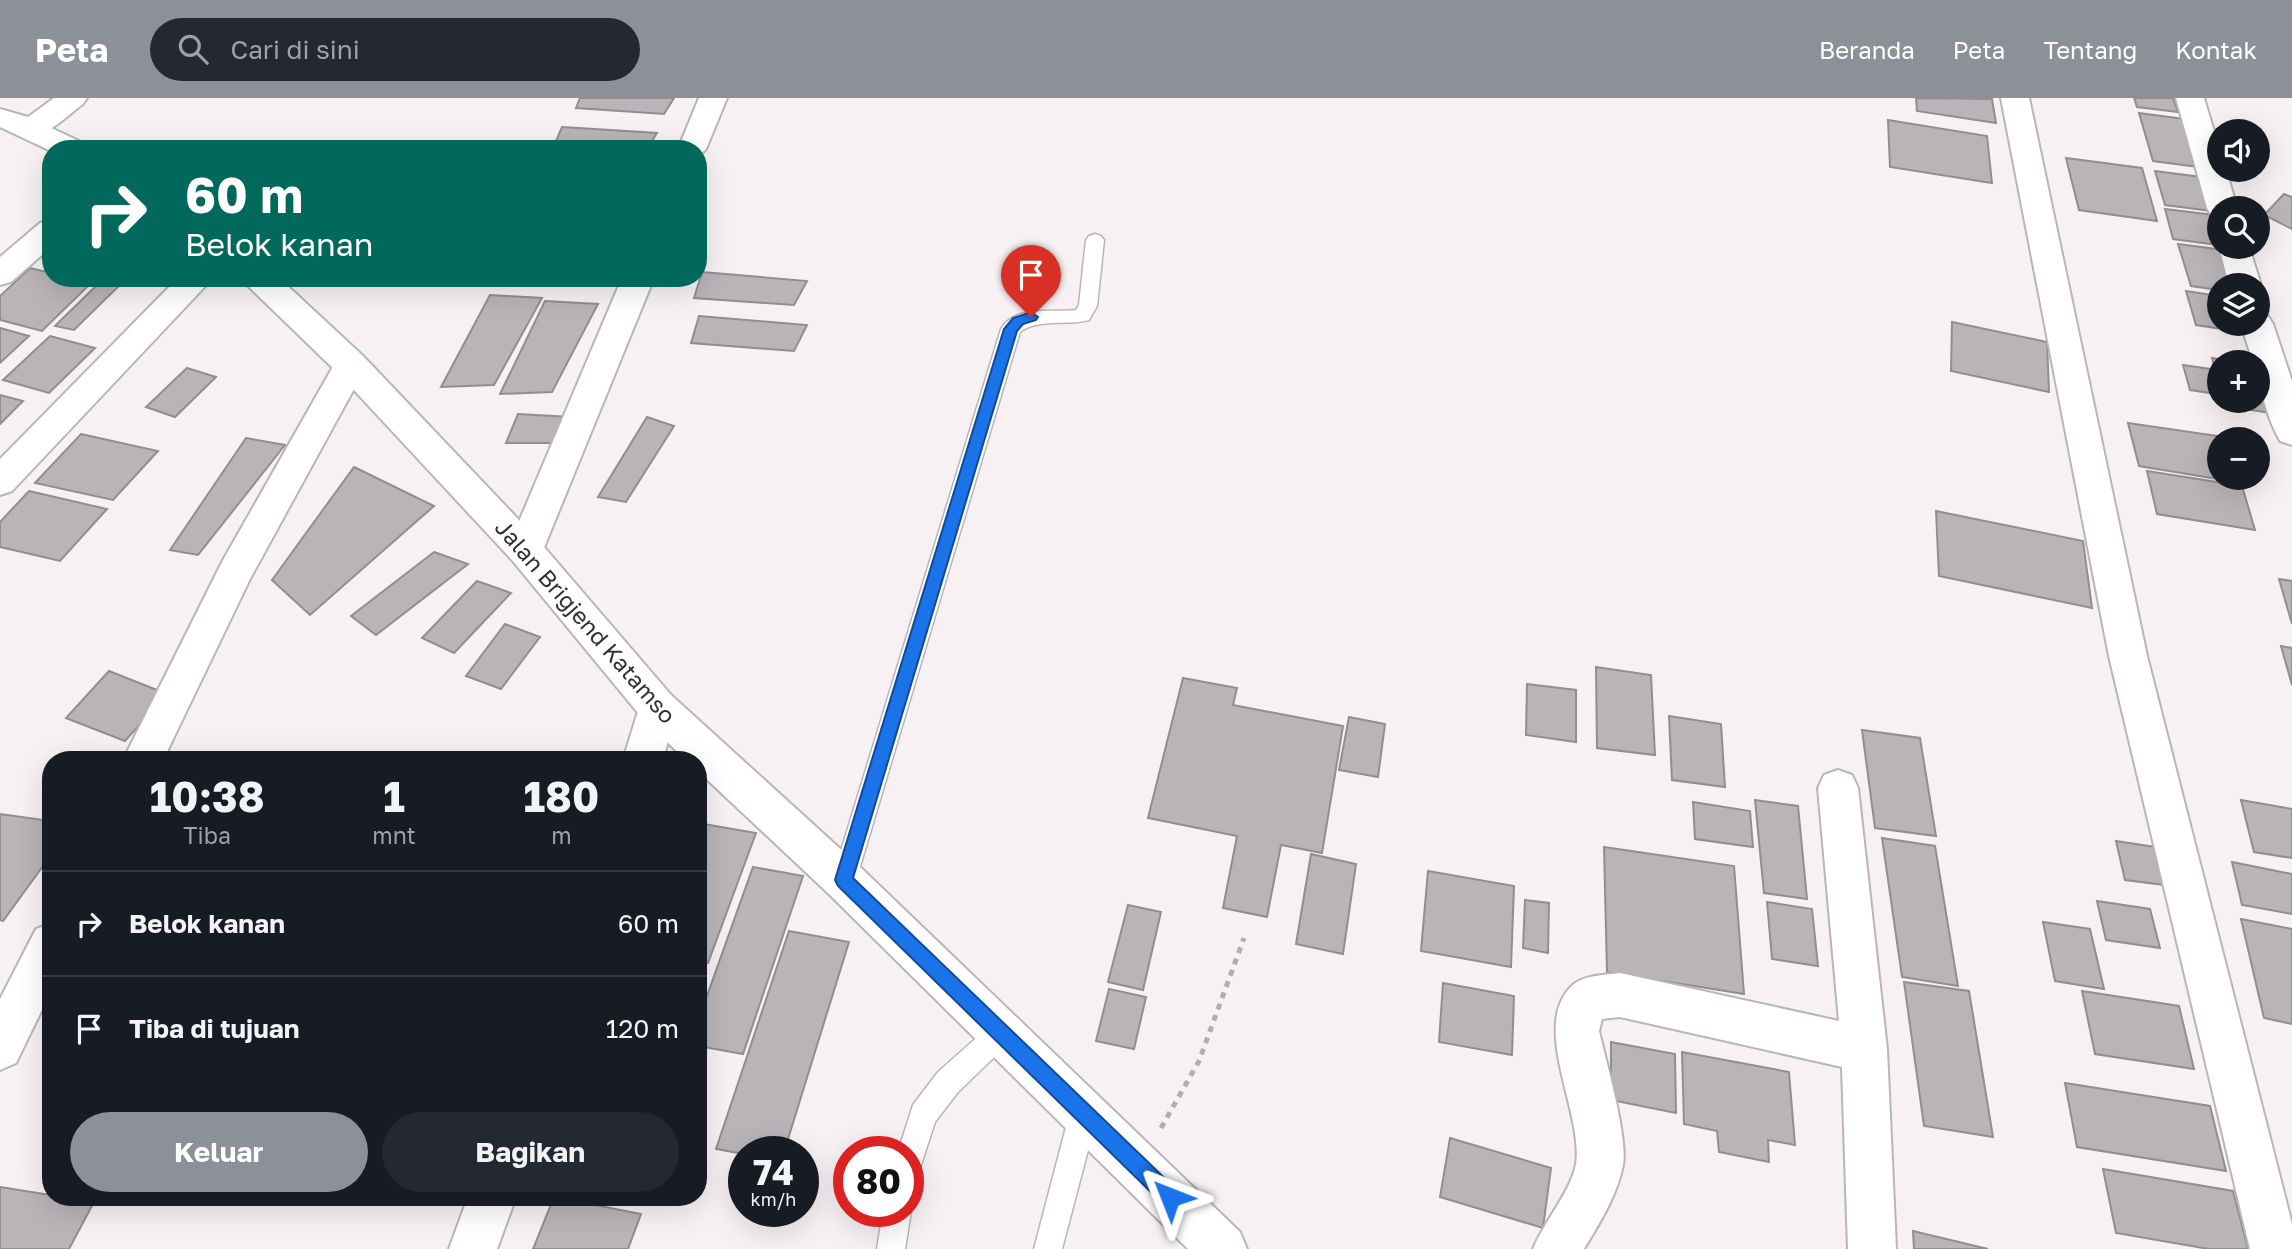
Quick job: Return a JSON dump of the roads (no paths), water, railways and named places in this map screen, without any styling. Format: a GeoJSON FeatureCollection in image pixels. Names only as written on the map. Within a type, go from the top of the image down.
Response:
{"type":"FeatureCollection","features":[{"type":"Feature","properties":{"kind":"main road"},"geometry":{"type":"LineString","coordinates":[[30,129],[73,98]]}},
{"type":"Feature","properties":{"kind":"main road"},"geometry":{"type":"LineString","coordinates":[[696,140],[713,98]]}},
{"type":"Feature","properties":{"kind":"main road"},"geometry":{"type":"LineString","coordinates":[[2015,98],[2128,656],[2274,1249]]}},
{"type":"Feature","properties":{"kind":"main road"},"geometry":{"type":"LineString","coordinates":[[2190,98],[2219,196]]}},
{"type":"Feature","properties":{"kind":"main road"},"geometry":{"type":"LineString","coordinates":[[1,119],[53,140]]}},
{"type":"Feature","properties":{"kind":"main road"},"geometry":{"type":"LineString","coordinates":[[0,274],[42,238]]}},
{"type":"Feature","properties":{"kind":"main road"},"geometry":{"type":"LineString","coordinates":[[0,481],[188,287]]}},
{"type":"Feature","properties":{"kind":"main road","name":"Jalan Brigjend Katamso"},"geometry":{"type":"LineString","coordinates":[[269,287],[351,365],[525,550],[657,707],[705,751]]}},
{"type":"Feature","properties":{"kind":"main road"},"geometry":{"type":"LineString","coordinates":[[525,550],[634,287]]}},
{"type":"Feature","properties":{"kind":"main road"},"geometry":{"type":"LineString","coordinates":[[2261,336],[2291,424]]}},
{"type":"Feature","properties":{"kind":"main road"},"geometry":{"type":"LineString","coordinates":[[147,751],[235,573],[351,365]]}},
{"type":"Feature","properties":{"kind":"main road"},"geometry":{"type":"LineString","coordinates":[[645,751],[657,707]]}},
{"type":"Feature","properties":{"kind":"main road","name":"Jalan Brigjend Katamso"},"geometry":{"type":"LineString","coordinates":[[707,753],[844,880],[1223,1249]]}},
{"type":"Feature","properties":{"kind":"main road"},"geometry":{"type":"LineString","coordinates":[[1838,788],[1864,1049],[1872,1249]]}},
{"type":"Feature","properties":{"kind":"main road"},"geometry":{"type":"LineString","coordinates":[[0,1047],[42,962]]}},
{"type":"Feature","properties":{"kind":"main road"},"geometry":{"type":"LineString","coordinates":[[1557,1249],[1592,1189],[1600,1162],[1596,1122],[1577,1031],[1578,1015],[1590,999],[1620,995],[1864,1049]]}},
{"type":"Feature","properties":{"kind":"main road"},"geometry":{"type":"LineString","coordinates":[[473,1249],[489,1206]]}},
{"type":"Feature","properties":{"kind":"lane"},"geometry":{"type":"LineString","coordinates":[[844,880],[1011,329],[1018,321],[1031,317],[1069,319],[1082,315],[1088,306],[1095,240]]}},
{"type":"Feature","properties":{"kind":"lane"},"geometry":{"type":"LineString","coordinates":[[917,1136],[923,1115],[948,1082],[1001,1033]]}},
{"type":"Feature","properties":{"kind":"lane"},"geometry":{"type":"LineString","coordinates":[[1048,1249],[1084,1112]]}},
{"type":"Feature","properties":{"kind":"lane"},"geometry":{"type":"LineString","coordinates":[[891,1249],[894,1227]]}}]}
